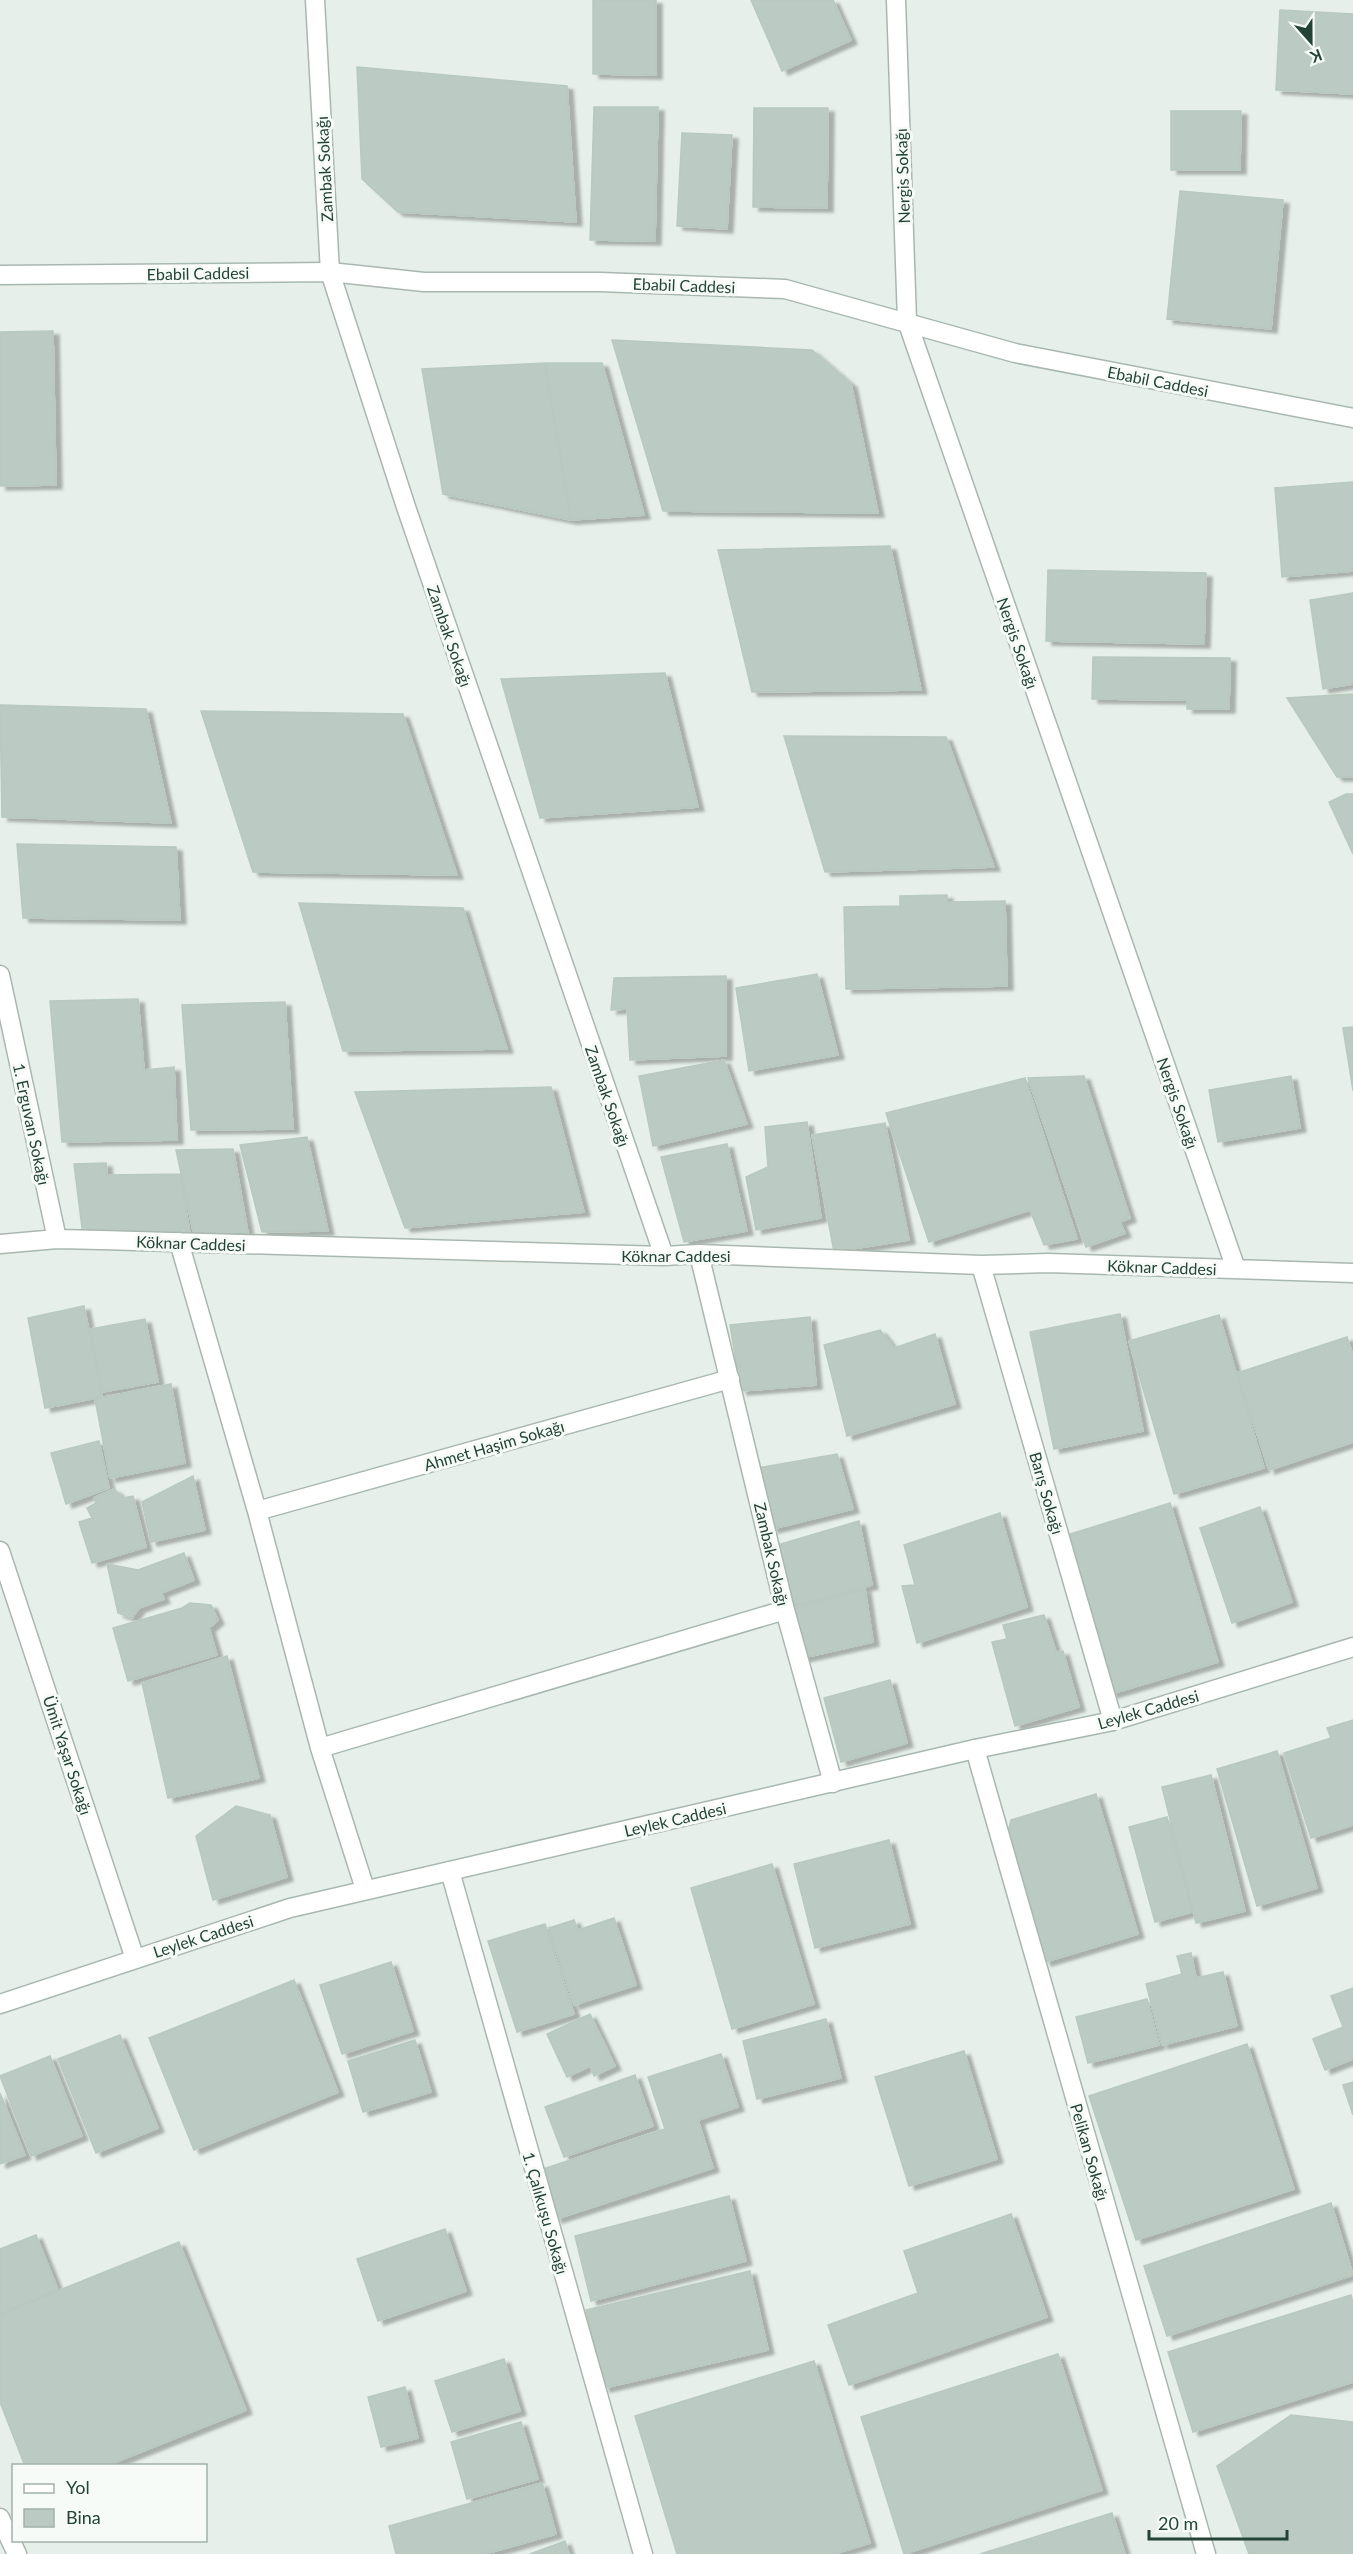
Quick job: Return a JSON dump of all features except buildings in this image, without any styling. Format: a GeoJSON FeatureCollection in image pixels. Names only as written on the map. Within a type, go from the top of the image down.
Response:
{"type":"FeatureCollection","features":[{"type":"Feature","properties":{"kind":"street","name":"Zambak Sokağı"},"geometry":{"type":"LineString","coordinates":[[315,0],[330,272],[406,507],[664,1256]]}},
{"type":"Feature","properties":{"kind":"street","name":"Nergis Sokağı"},"geometry":{"type":"LineString","coordinates":[[896,0],[907,321],[1236,1269]]}},
{"type":"Feature","properties":{"kind":"street","name":"Ebabil Caddesi"},"geometry":{"type":"LineString","coordinates":[[0,275],[330,272],[424,282],[600,282],[785,289],[907,321],[1015,353],[1353,418]]}},
{"type":"Feature","properties":{"kind":"street","name":"1. Erguvan Sokağı"},"geometry":{"type":"LineString","coordinates":[[0,975],[57,1239]]}},
{"type":"Feature","properties":{"kind":"street","name":"Köknar Caddesi"},"geometry":{"type":"LineString","coordinates":[[0,1244],[57,1239],[664,1256],[699,1254],[981,1265],[1048,1263],[1353,1273]]}},
{"type":"Feature","properties":{"kind":"street"},"geometry":{"type":"LineString","coordinates":[[179,1242],[257,1511],[320,1748],[365,1889]]}},
{"type":"Feature","properties":{"kind":"street","name":"Zambak Sokağı"},"geometry":{"type":"LineString","coordinates":[[699,1254],[785,1611],[833,1783]]}},
{"type":"Feature","properties":{"kind":"street","name":"Barış Sokağı"},"geometry":{"type":"LineString","coordinates":[[981,1265],[1113,1721]]}},
{"type":"Feature","properties":{"kind":"street","name":"Ahmet Haşim Sokağı"},"geometry":{"type":"LineString","coordinates":[[257,1511],[730,1379]]}},
{"type":"Feature","properties":{"kind":"street","name":"Ümit Yaşar Sokağı"},"geometry":{"type":"LineString","coordinates":[[0,1551],[135,1959]]}},
{"type":"Feature","properties":{"kind":"street"},"geometry":{"type":"LineString","coordinates":[[320,1748],[785,1611]]}},
{"type":"Feature","properties":{"kind":"street","name":"Leylek Caddesi"},"geometry":{"type":"LineString","coordinates":[[0,2004],[290,1908],[975,1749],[1113,1721],[1353,1647]]}},
{"type":"Feature","properties":{"kind":"street","name":"Pelikan Sokağı"},"geometry":{"type":"LineString","coordinates":[[975,1749],[1206,2554]]}},
{"type":"Feature","properties":{"kind":"street","name":"1. Çalıkuşu Sokağı"},"geometry":{"type":"LineString","coordinates":[[450,1871],[643,2554]]}},
{"type":"Feature","properties":{"kind":"street"},"geometry":{"type":"LineString","coordinates":[[0,2518],[17,2554]]}}]}
